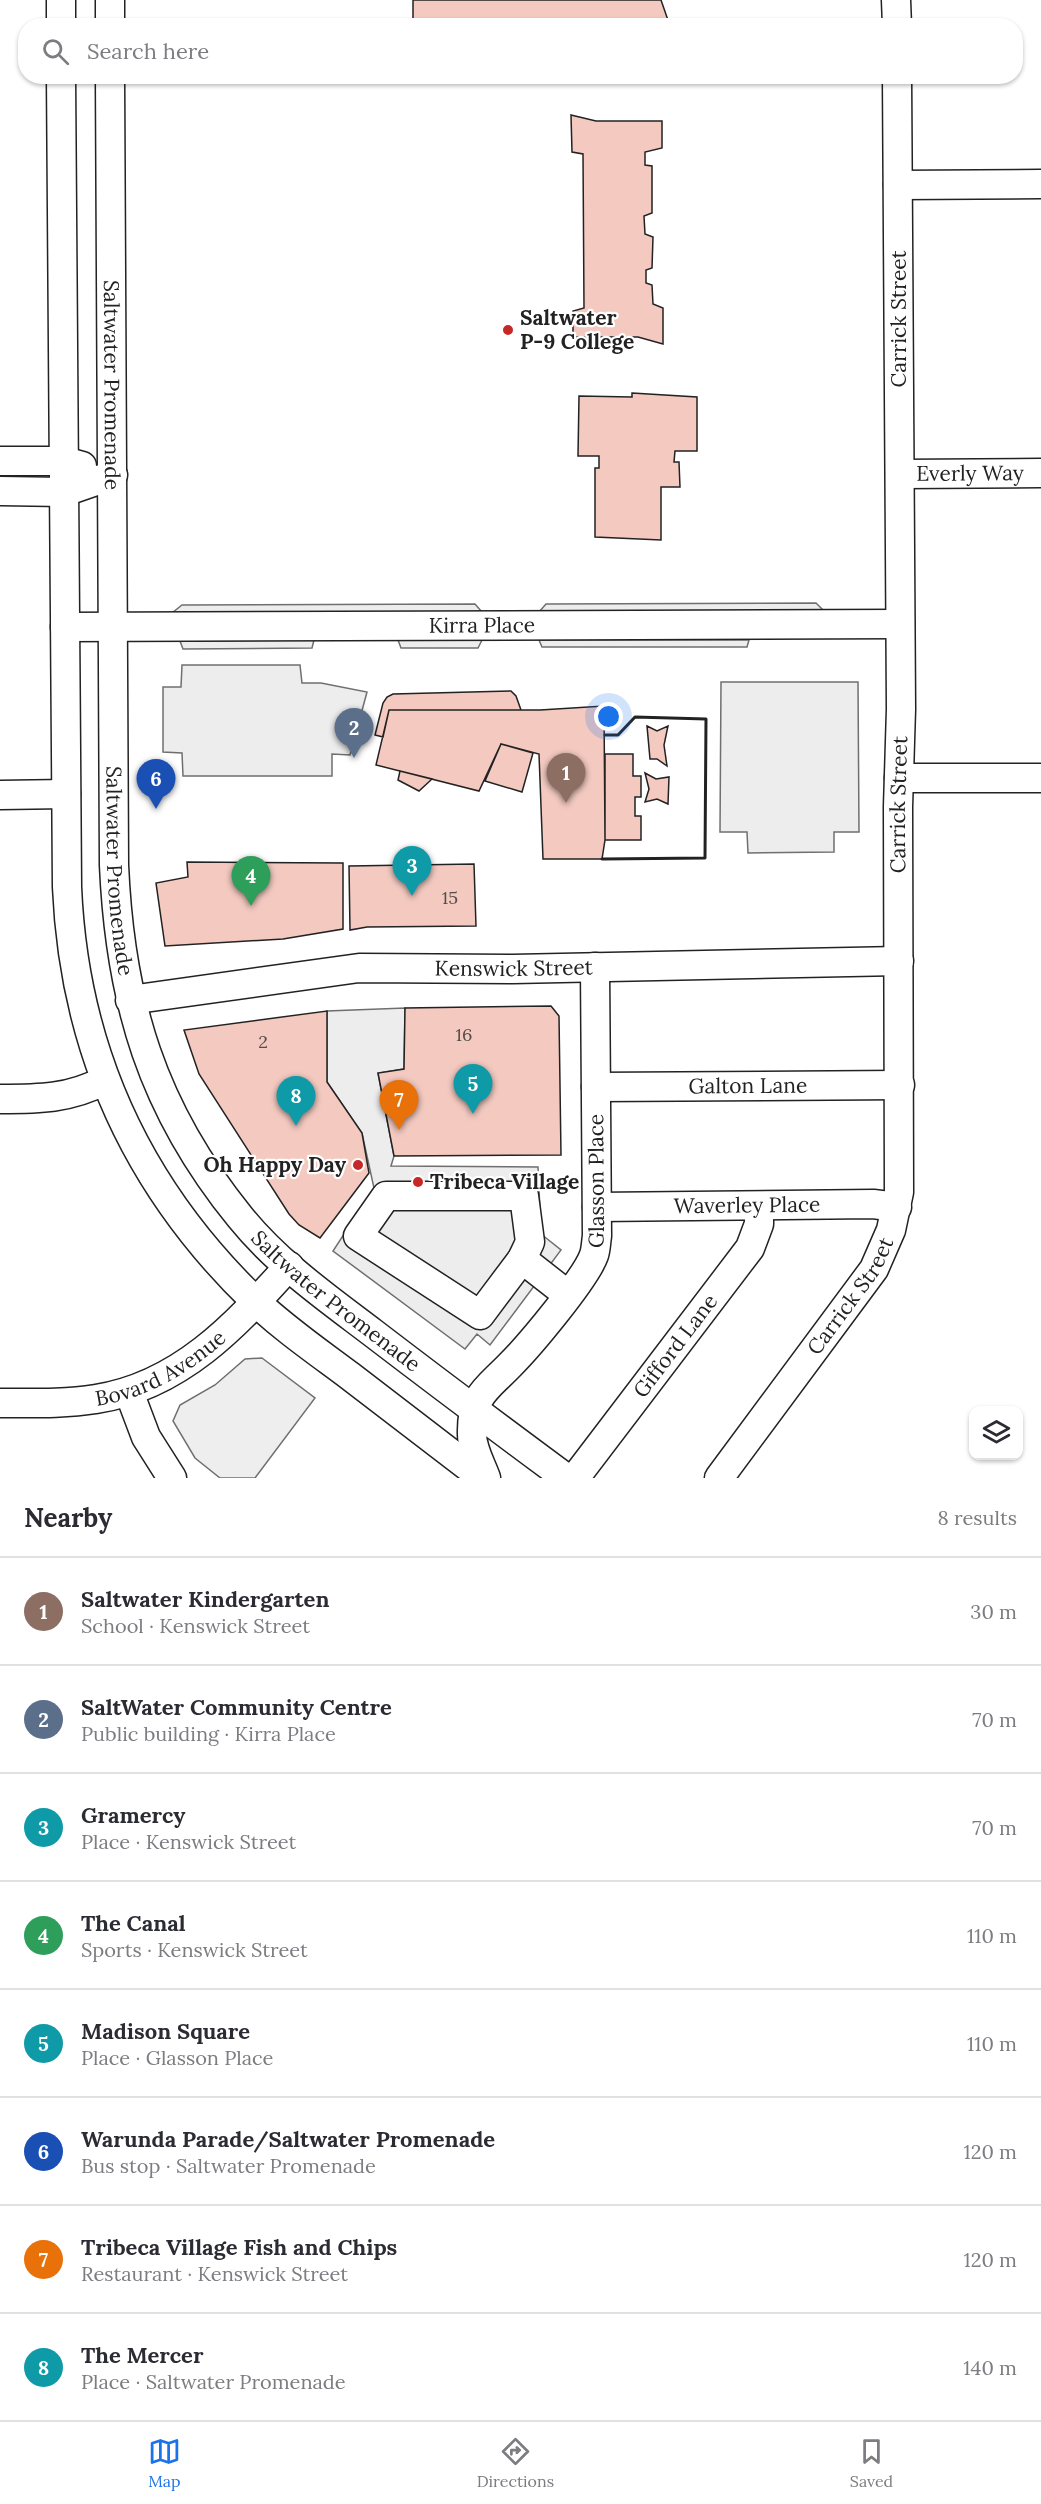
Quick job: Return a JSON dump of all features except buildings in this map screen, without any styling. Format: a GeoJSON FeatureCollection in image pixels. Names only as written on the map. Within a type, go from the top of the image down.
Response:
{"type":"FeatureCollection","features":[{"type":"Feature","properties":{"kind":"street"},"geometry":{"type":"LineString","coordinates":[[61,0],[61,18]]}},
{"type":"Feature","properties":{"kind":"street"},"geometry":{"type":"LineString","coordinates":[[110,0],[110,18]]}},
{"type":"Feature","properties":{"kind":"street"},"geometry":{"type":"LineString","coordinates":[[896,0],[897,18]]}},
{"type":"Feature","properties":{"kind":"street"},"geometry":{"type":"LineString","coordinates":[[61,84],[69,929],[85,1017],[105,1080],[134,1145],[156,1184],[205,1248],[256,1302],[484,1478]]}},
{"type":"Feature","properties":{"kind":"street","name":"Saltwater Promenade"},"geometry":{"type":"LineString","coordinates":[[110,84],[114,877],[117,934],[130,1000],[157,1083],[192,1150],[241,1219],[289,1266],[566,1478]]}},
{"type":"Feature","properties":{"kind":"street","name":"Carrick Street"},"geometry":{"type":"LineString","coordinates":[[719,1478],[874,1269],[887,1242],[897,1207],[900,1168],[900,474],[897,84]]}},
{"type":"Feature","properties":{"kind":"street"},"geometry":{"type":"LineString","coordinates":[[898,185],[1041,184]]}},
{"type":"Feature","properties":{"kind":"street"},"geometry":{"type":"LineString","coordinates":[[0,461],[64,461],[113,475]]}},
{"type":"Feature","properties":{"kind":"street","name":"Everly Way"},"geometry":{"type":"LineString","coordinates":[[900,474],[1041,473]]}},
{"type":"Feature","properties":{"kind":"street"},"geometry":{"type":"LineString","coordinates":[[0,491],[64,492],[113,475]]}},
{"type":"Feature","properties":{"kind":"street","name":"Kirra Place"},"geometry":{"type":"LineString","coordinates":[[65,627],[900,624]]}},
{"type":"Feature","properties":{"kind":"street"},"geometry":{"type":"LineString","coordinates":[[899,778],[1041,778]]}},
{"type":"Feature","properties":{"kind":"street"},"geometry":{"type":"LineString","coordinates":[[0,795],[66,794]]}},
{"type":"Feature","properties":{"kind":"street","name":"Kenswick Street"},"geometry":{"type":"LineString","coordinates":[[130,1000],[359,968],[595,967],[899,961]]}},
{"type":"Feature","properties":{"kind":"street","name":"Glasson Place"},"geometry":{"type":"LineString","coordinates":[[484,1478],[473,1444],[483,1416],[487,1386],[510,1365],[568,1295],[584,1274],[594,1255],[597,1207],[595,967]]}},
{"type":"Feature","properties":{"kind":"street"},"geometry":{"type":"LineString","coordinates":[[0,1099],[62,1097],[88,1089],[105,1080]]}},
{"type":"Feature","properties":{"kind":"street","name":"Galton Lane"},"geometry":{"type":"LineString","coordinates":[[596,1087],[900,1085]]}},
{"type":"Feature","properties":{"kind":"street"},"geometry":{"type":"LineString","coordinates":[[386,1196],[524,1196],[530,1242],[522,1259],[480,1315],[358,1236],[386,1196]]}},
{"type":"Feature","properties":{"kind":"street","name":"Waverley Place"},"geometry":{"type":"LineString","coordinates":[[597,1207],[873,1204],[897,1207]]}},
{"type":"Feature","properties":{"kind":"street","name":"Gifford Lane"},"geometry":{"type":"LineString","coordinates":[[575,1478],[750,1248],[759,1224],[759,1206]]}},
{"type":"Feature","properties":{"kind":"street"},"geometry":{"type":"LineString","coordinates":[[522,1259],[568,1295]]}},
{"type":"Feature","properties":{"kind":"street","name":"Bovard Avenue"},"geometry":{"type":"LineString","coordinates":[[0,1403],[74,1402],[129,1392],[172,1374],[193,1360],[256,1302],[289,1266]]}},
{"type":"Feature","properties":{"kind":"street"},"geometry":{"type":"LineString","coordinates":[[129,1392],[146,1437],[172,1478]]}},
{"type":"Feature","properties":{"kind":"shaded area"},"geometry":{"type":"Polygon","coordinates":[[[816,603],[824,611],[539,612],[546,604],[816,603]]]}},
{"type":"Feature","properties":{"kind":"shaded area"},"geometry":{"type":"Polygon","coordinates":[[[475,604],[482,612],[172,613],[182,605],[475,604]]]}},
{"type":"Feature","properties":{"kind":"shaded area"},"geometry":{"type":"Polygon","coordinates":[[[314,640],[312,648],[183,649],[180,641],[314,640]]]}},
{"type":"Feature","properties":{"kind":"shaded area"},"geometry":{"type":"Polygon","coordinates":[[[398,640],[482,640],[478,648],[401,648],[398,640]]]}},
{"type":"Feature","properties":{"kind":"shaded area"},"geometry":{"type":"Polygon","coordinates":[[[539,640],[749,640],[747,647],[542,647],[539,640]]]}},
{"type":"Feature","properties":{"kind":"shaded area"},"geometry":{"type":"Polygon","coordinates":[[[182,665],[300,665],[302,683],[321,683],[367,692],[350,755],[332,754],[332,776],[183,776],[182,753],[163,752],[163,687],[181,687],[182,665]]]}},
{"type":"Feature","properties":{"kind":"shaded area"},"geometry":{"type":"Polygon","coordinates":[[[721,682],[858,682],[859,832],[834,832],[834,852],[748,853],[747,832],[720,832],[721,682]]]}},
{"type":"Feature","properties":{"kind":"shaded area"},"geometry":{"type":"Polygon","coordinates":[[[405,1008],[404,1069],[378,1073],[394,1156],[391,1166],[538,1167],[541,1234],[561,1250],[490,1345],[477,1334],[465,1349],[333,1251],[374,1188],[362,1133],[327,1082],[327,1011],[405,1008]]]}},
{"type":"Feature","properties":{"kind":"shaded area"},"geometry":{"type":"Polygon","coordinates":[[[262,1358],[315,1398],[255,1478],[220,1478],[195,1458],[173,1421],[180,1405],[215,1385],[245,1359],[262,1358]]]}},
{"type":"Feature","properties":{"kind":"wall"},"geometry":{"type":"LineString","coordinates":[[602,859],[705,858],[706,719],[635,717],[618,735],[605,735]]}},
{"type":"Feature","properties":{"kind":"place","name":"Saltwater P-9 College"},"geometry":{"type":"Point","coordinates":[508,330]}},
{"type":"Feature","properties":{"kind":"place","name":"SaltWater Community Centre"},"geometry":{"type":"Point","coordinates":[354,758]}},
{"type":"Feature","properties":{"kind":"place","name":"Saltwater Kindergarten"},"geometry":{"type":"Point","coordinates":[566,803]}},
{"type":"Feature","properties":{"kind":"place","name":"Warunda Parade/Saltwater Promenade"},"geometry":{"type":"Point","coordinates":[156,809]}},
{"type":"Feature","properties":{"kind":"place","name":"Gramercy"},"geometry":{"type":"Point","coordinates":[412,896]}},
{"type":"Feature","properties":{"kind":"place","name":"The Canal"},"geometry":{"type":"Point","coordinates":[251,906]}},
{"type":"Feature","properties":{"kind":"place","name":"Madison Square"},"geometry":{"type":"Point","coordinates":[473,1114]}},
{"type":"Feature","properties":{"kind":"place","name":"The Mercer"},"geometry":{"type":"Point","coordinates":[296,1126]}},
{"type":"Feature","properties":{"kind":"place","name":"Tribeca Village Fish and Chips"},"geometry":{"type":"Point","coordinates":[399,1130]}},
{"type":"Feature","properties":{"kind":"place","name":"Oh Happy Day"},"geometry":{"type":"Point","coordinates":[358,1165]}},
{"type":"Feature","properties":{"kind":"place","name":"Tribeca Village"},"geometry":{"type":"Point","coordinates":[418,1182]}}]}
